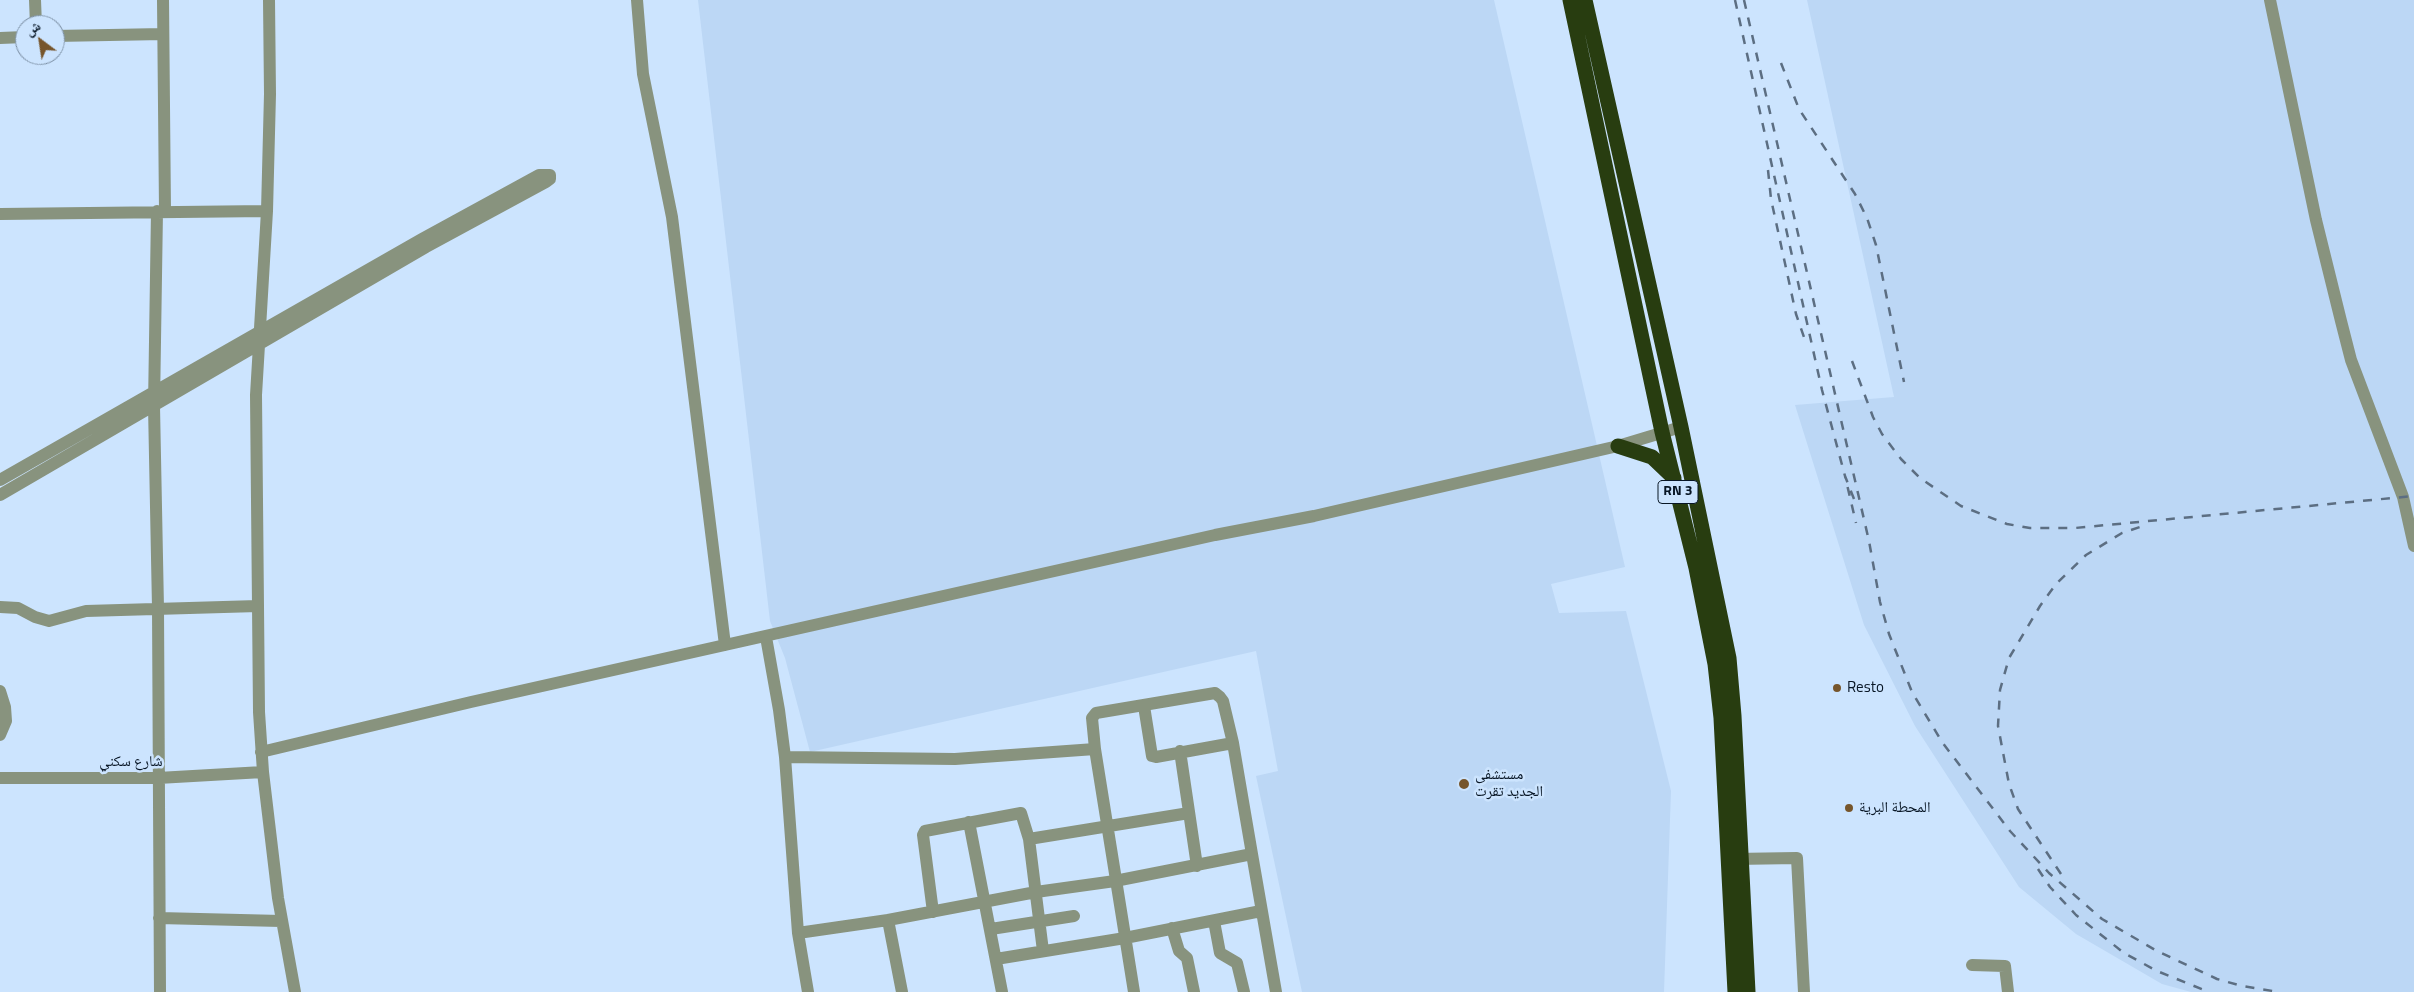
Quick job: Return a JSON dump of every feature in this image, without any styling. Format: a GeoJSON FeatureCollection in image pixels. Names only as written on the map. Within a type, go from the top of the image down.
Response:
{"type":"FeatureCollection","features":[{"type":"Feature","properties":{"kind":"highway","name":"RN 3"},"geometry":{"type":"LineString","coordinates":[[1570,0],[1681,427],[1723,620],[1729,658],[1734,716],[1735,992]]}},
{"type":"Feature","properties":{"kind":"highway","name":"RN 3"},"geometry":{"type":"LineString","coordinates":[[1585,0],[1662,432],[1696,568],[1715,664],[1748,992]]}},
{"type":"Feature","properties":{"kind":"highway"},"geometry":{"type":"LineString","coordinates":[[1618,446],[1652,457],[1674,478]]}},
{"type":"Feature","properties":{"kind":"street"},"geometry":{"type":"LineString","coordinates":[[35,0],[36,15]]}},
{"type":"Feature","properties":{"kind":"street"},"geometry":{"type":"LineString","coordinates":[[160,992],[158,608],[154,406],[161,211],[163,0]]}},
{"type":"Feature","properties":{"kind":"street"},"geometry":{"type":"LineString","coordinates":[[269,0],[270,94],[267,211],[258,347],[256,455],[261,752],[282,921],[295,992]]}},
{"type":"Feature","properties":{"kind":"street"},"geometry":{"type":"LineString","coordinates":[[637,0],[643,74],[672,217],[725,646]]}},
{"type":"Feature","properties":{"kind":"street"},"geometry":{"type":"LineString","coordinates":[[2270,0],[2316,220],[2345,337],[2367,405],[2402,497],[2414,546]]}},
{"type":"Feature","properties":{"kind":"street"},"geometry":{"type":"LineString","coordinates":[[65,36],[163,34]]}},
{"type":"Feature","properties":{"kind":"street"},"geometry":{"type":"LineString","coordinates":[[0,38],[15,37]]}},
{"type":"Feature","properties":{"kind":"street"},"geometry":{"type":"LineString","coordinates":[[0,480],[259,332],[539,176],[550,175],[550,179],[546,182],[410,256],[258,347],[0,495]]}},
{"type":"Feature","properties":{"kind":"street"},"geometry":{"type":"LineString","coordinates":[[0,214],[267,211]]}},
{"type":"Feature","properties":{"kind":"street"},"geometry":{"type":"LineString","coordinates":[[261,752],[393,720],[1618,446],[1681,427]]}},
{"type":"Feature","properties":{"kind":"street"},"geometry":{"type":"LineString","coordinates":[[0,607],[18,608],[35,617],[49,620],[86,611],[258,606]]}},
{"type":"Feature","properties":{"kind":"street"},"geometry":{"type":"LineString","coordinates":[[766,637],[780,710],[798,933],[808,992]]}},
{"type":"Feature","properties":{"kind":"street"},"geometry":{"type":"LineString","coordinates":[[0,692],[5,707],[6,721],[0,735]]}},
{"type":"Feature","properties":{"kind":"street"},"geometry":{"type":"LineString","coordinates":[[1134,992],[1106,827],[1092,718],[1093,715],[1215,693],[1223,702],[1233,743],[1276,992]]}},
{"type":"Feature","properties":{"kind":"street"},"geometry":{"type":"LineString","coordinates":[[1144,706],[1152,756],[1156,757],[1180,751],[1233,743]]}},
{"type":"Feature","properties":{"kind":"street"},"geometry":{"type":"LineString","coordinates":[[785,757],[955,759],[1095,749]]}},
{"type":"Feature","properties":{"kind":"street"},"geometry":{"type":"LineString","coordinates":[[1180,751],[1197,866]]}},
{"type":"Feature","properties":{"kind":"street","name":"شارع سكني"},"geometry":{"type":"LineString","coordinates":[[0,778],[158,778],[263,772]]}},
{"type":"Feature","properties":{"kind":"street"},"geometry":{"type":"LineString","coordinates":[[933,912],[923,833],[927,829],[1021,813],[1029,839],[1043,951]]}},
{"type":"Feature","properties":{"kind":"street"},"geometry":{"type":"LineString","coordinates":[[1029,839],[1189,813]]}},
{"type":"Feature","properties":{"kind":"street"},"geometry":{"type":"LineString","coordinates":[[969,822],[986,901],[1002,992]]}},
{"type":"Feature","properties":{"kind":"street"},"geometry":{"type":"LineString","coordinates":[[798,933],[888,920],[1036,892],[1116,881],[1252,854]]}},
{"type":"Feature","properties":{"kind":"street"},"geometry":{"type":"LineString","coordinates":[[1734,859],[1797,858],[1804,992]]}},
{"type":"Feature","properties":{"kind":"street"},"geometry":{"type":"LineString","coordinates":[[996,959],[1125,938],[1261,911]]}},
{"type":"Feature","properties":{"kind":"street"},"geometry":{"type":"LineString","coordinates":[[991,929],[1074,916]]}},
{"type":"Feature","properties":{"kind":"street"},"geometry":{"type":"LineString","coordinates":[[159,918],[282,921]]}},
{"type":"Feature","properties":{"kind":"street"},"geometry":{"type":"LineString","coordinates":[[888,920],[902,992]]}},
{"type":"Feature","properties":{"kind":"street"},"geometry":{"type":"LineString","coordinates":[[1214,921],[1220,952],[1237,963],[1244,992]]}},
{"type":"Feature","properties":{"kind":"street"},"geometry":{"type":"LineString","coordinates":[[1172,928],[1179,951],[1188,958],[1194,992]]}},
{"type":"Feature","properties":{"kind":"street"},"geometry":{"type":"LineString","coordinates":[[1972,965],[2005,966],[2008,992]]}},
{"type":"Feature","properties":{"kind":"shaded area"},"geometry":{"type":"Polygon","coordinates":[[[698,0],[1494,0],[1625,567],[1551,584],[1559,613],[1626,611],[1671,791],[1664,992],[1302,992],[1256,776],[1278,771],[1256,651],[810,752],[785,658],[770,621],[698,0]]]}},
{"type":"Feature","properties":{"kind":"shaded area"},"geometry":{"type":"Polygon","coordinates":[[[1807,0],[2414,0],[2414,992],[2191,992],[2162,984],[2076,934],[2019,887],[1915,726],[1864,625],[1795,405],[1894,397],[1807,0]]]}},
{"type":"Feature","properties":{"kind":"railway"},"geometry":{"type":"LineString","coordinates":[[1735,0],[1822,390],[1845,476]]}},
{"type":"Feature","properties":{"kind":"railway"},"geometry":{"type":"LineString","coordinates":[[1744,0],[1869,541],[1880,602],[1889,634],[1912,692],[1942,742],[2010,831],[2049,873],[2102,919],[2157,951],[2217,979],[2242,986],[2279,992]]}},
{"type":"Feature","properties":{"kind":"railway"},"geometry":{"type":"LineString","coordinates":[[1781,63],[1799,109],[1855,194],[1867,218],[1876,245],[1904,382]]}},
{"type":"Feature","properties":{"kind":"railway"},"geometry":{"type":"LineString","coordinates":[[1768,170],[1771,199],[1796,314],[1805,340]]}},
{"type":"Feature","properties":{"kind":"railway"},"geometry":{"type":"LineString","coordinates":[[1852,361],[1873,417],[1882,434],[1901,459],[1920,478],[1961,506],[2007,524],[2030,528],[2075,528],[2414,496]]}},
{"type":"Feature","properties":{"kind":"railway"},"geometry":{"type":"LineString","coordinates":[[1854,499],[1845,476],[1856,523]]}},
{"type":"Feature","properties":{"kind":"railway"},"geometry":{"type":"LineString","coordinates":[[2061,874],[2018,809],[2009,784],[1998,726],[2000,690],[2009,658],[2040,606],[2056,584],[2086,555],[2122,533],[2143,526]]}},
{"type":"Feature","properties":{"kind":"railway"},"geometry":{"type":"LineString","coordinates":[[2038,869],[2050,887],[2076,915],[2124,953],[2157,971],[2209,992]]}},
{"type":"Feature","properties":{"kind":"place","name":"Resto"},"geometry":{"type":"Point","coordinates":[1837,688]}},
{"type":"Feature","properties":{"kind":"place","name":"مستشفى الجديد تقرت"},"geometry":{"type":"Point","coordinates":[1464,784]}},
{"type":"Feature","properties":{"kind":"place","name":"المحطة البرية"},"geometry":{"type":"Point","coordinates":[1849,808]}}]}
